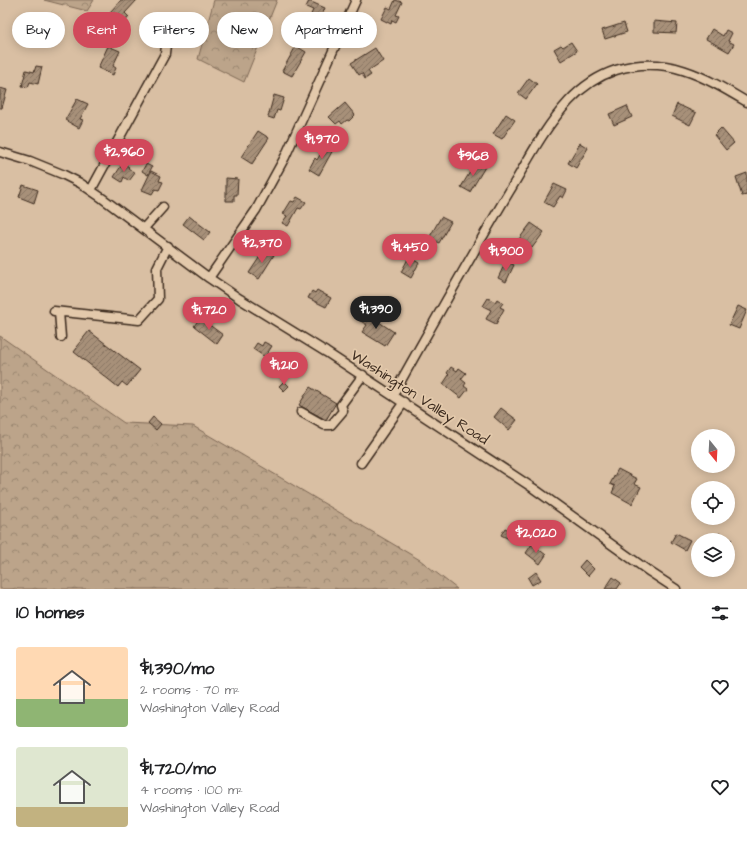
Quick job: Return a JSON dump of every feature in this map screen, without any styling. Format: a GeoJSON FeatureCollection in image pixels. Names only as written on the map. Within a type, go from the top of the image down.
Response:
{"type":"FeatureCollection","features":[{"type":"Feature","properties":{"kind":"street"},"geometry":{"type":"LineString","coordinates":[[209,278],[256,210],[285,156],[356,0]]}},
{"type":"Feature","properties":{"kind":"street"},"geometry":{"type":"LineString","coordinates":[[91,190],[165,54],[166,48]]}},
{"type":"Feature","properties":{"kind":"street"},"geometry":{"type":"LineString","coordinates":[[393,395],[472,254],[536,146],[557,116],[583,88],[600,77],[617,70],[638,66],[674,67],[698,75],[747,102]]}},
{"type":"Feature","properties":{"kind":"street","name":"Washington Valley Road"},"geometry":{"type":"LineString","coordinates":[[0,152],[30,161],[62,174],[91,190],[144,228],[209,278],[404,402],[533,488],[676,589]]}},
{"type":"Feature","properties":{"kind":"street"},"geometry":{"type":"LineString","coordinates":[[144,228],[163,207]]}},
{"type":"Feature","properties":{"kind":"street"},"geometry":{"type":"LineString","coordinates":[[61,337],[56,312],[139,320],[158,299],[157,268],[168,246]]}},
{"type":"Feature","properties":{"kind":"street"},"geometry":{"type":"LineString","coordinates":[[301,412],[324,425],[331,425],[343,411],[341,405],[363,376]]}},
{"type":"Feature","properties":{"kind":"street"},"geometry":{"type":"LineString","coordinates":[[361,463],[404,402]]}},
{"type":"Feature","properties":{"kind":"green space"},"geometry":{"type":"Polygon","coordinates":[[[44,0],[94,0],[87,11],[44,0]]]}},
{"type":"Feature","properties":{"kind":"green space"},"geometry":{"type":"Polygon","coordinates":[[[214,0],[277,0],[272,12],[217,12],[217,48],[258,48],[244,82],[198,59],[201,48],[209,48],[209,18],[214,0]]]}},
{"type":"Feature","properties":{"kind":"green space"},"geometry":{"type":"Polygon","coordinates":[[[0,336],[124,423],[193,426],[420,560],[457,589],[0,589],[0,336]]]}},
{"type":"Feature","properties":{"kind":"building"},"geometry":{"type":"Polygon","coordinates":[[[121,0],[137,0],[126,12],[110,12],[121,0]]]}},
{"type":"Feature","properties":{"kind":"building"},"geometry":{"type":"Polygon","coordinates":[[[395,0],[402,2],[396,15],[399,16],[396,22],[392,20],[391,24],[381,19],[387,7],[391,9],[395,0]]]}},
{"type":"Feature","properties":{"kind":"building"},"geometry":{"type":"Polygon","coordinates":[[[309,1],[325,8],[323,12],[312,12],[313,10],[306,7],[309,1]]]}},
{"type":"Feature","properties":{"kind":"building"},"geometry":{"type":"Polygon","coordinates":[[[654,21],[677,23],[676,33],[654,32],[654,21]]]}},
{"type":"Feature","properties":{"kind":"building"},"geometry":{"type":"Polygon","coordinates":[[[624,23],[627,32],[605,39],[602,30],[624,23]]]}},
{"type":"Feature","properties":{"kind":"building"},"geometry":{"type":"Polygon","coordinates":[[[712,29],[723,36],[726,30],[732,33],[728,41],[734,44],[729,52],[706,39],[712,29]]]}},
{"type":"Feature","properties":{"kind":"building"},"geometry":{"type":"Polygon","coordinates":[[[571,42],[577,51],[561,61],[554,49],[561,45],[563,47],[571,42]]]}},
{"type":"Feature","properties":{"kind":"building"},"geometry":{"type":"Polygon","coordinates":[[[107,48],[113,48],[120,51],[113,66],[116,68],[113,75],[98,68],[107,48]]]}},
{"type":"Feature","properties":{"kind":"building"},"geometry":{"type":"Polygon","coordinates":[[[295,48],[299,48],[306,52],[292,76],[282,71],[295,48]]]}},
{"type":"Feature","properties":{"kind":"building"},"geometry":{"type":"Polygon","coordinates":[[[375,48],[383,61],[368,71],[371,75],[365,79],[362,73],[359,75],[351,63],[375,48]]]}},
{"type":"Feature","properties":{"kind":"building"},"geometry":{"type":"Polygon","coordinates":[[[36,66],[42,67],[38,84],[30,82],[28,87],[22,86],[26,70],[34,72],[36,66]]]}},
{"type":"Feature","properties":{"kind":"building"},"geometry":{"type":"Polygon","coordinates":[[[529,78],[537,84],[526,99],[518,93],[529,78]]]}},
{"type":"Feature","properties":{"kind":"building"},"geometry":{"type":"Polygon","coordinates":[[[0,88],[7,90],[2,108],[0,108],[0,88]]]}},
{"type":"Feature","properties":{"kind":"building"},"geometry":{"type":"Polygon","coordinates":[[[274,95],[284,98],[280,111],[277,110],[274,119],[268,117],[274,95]]]}},
{"type":"Feature","properties":{"kind":"building"},"geometry":{"type":"Polygon","coordinates":[[[77,99],[88,104],[80,119],[83,120],[79,128],[65,120],[77,99]]]}},
{"type":"Feature","properties":{"kind":"building"},"geometry":{"type":"Polygon","coordinates":[[[345,103],[355,115],[349,121],[347,120],[342,124],[340,121],[336,124],[329,117],[345,103]]]}},
{"type":"Feature","properties":{"kind":"building"},"geometry":{"type":"Polygon","coordinates":[[[677,104],[696,113],[690,125],[672,116],[677,104]]]}},
{"type":"Feature","properties":{"kind":"building"},"geometry":{"type":"Polygon","coordinates":[[[627,106],[632,117],[614,125],[609,114],[627,106]]]}},
{"type":"Feature","properties":{"kind":"building"},"geometry":{"type":"Polygon","coordinates":[[[506,114],[515,120],[502,139],[493,134],[506,114]]]}},
{"type":"Feature","properties":{"kind":"building"},"geometry":{"type":"Polygon","coordinates":[[[721,128],[734,143],[726,150],[714,135],[721,128]]]}},
{"type":"Feature","properties":{"kind":"building"},"geometry":{"type":"Polygon","coordinates":[[[258,131],[269,138],[252,164],[241,157],[258,131]]]}},
{"type":"Feature","properties":{"kind":"building"},"geometry":{"type":"Polygon","coordinates":[[[580,143],[588,148],[576,168],[568,163],[580,143]]]}},
{"type":"Feature","properties":{"kind":"building"},"geometry":{"type":"Polygon","coordinates":[[[326,144],[334,148],[319,175],[309,169],[315,158],[317,160],[326,144]]]}},
{"type":"Feature","properties":{"kind":"building"},"geometry":{"type":"Polygon","coordinates":[[[476,162],[485,167],[470,192],[461,187],[476,162]]]}},
{"type":"Feature","properties":{"kind":"building"},"geometry":{"type":"Polygon","coordinates":[[[123,163],[135,173],[129,181],[124,177],[122,182],[114,177],[123,163]]]}},
{"type":"Feature","properties":{"kind":"building"},"geometry":{"type":"Polygon","coordinates":[[[146,164],[152,167],[148,175],[142,171],[146,164]]]}},
{"type":"Feature","properties":{"kind":"building"},"geometry":{"type":"Polygon","coordinates":[[[151,171],[161,176],[159,181],[163,182],[159,190],[155,189],[152,194],[142,190],[151,171]]]}},
{"type":"Feature","properties":{"kind":"building"},"geometry":{"type":"Polygon","coordinates":[[[747,173],[747,195],[742,196],[736,177],[747,173]]]}},
{"type":"Feature","properties":{"kind":"building"},"geometry":{"type":"Polygon","coordinates":[[[226,178],[238,179],[237,195],[234,195],[234,201],[226,201],[226,178]]]}},
{"type":"Feature","properties":{"kind":"building"},"geometry":{"type":"Polygon","coordinates":[[[554,184],[567,190],[563,198],[560,196],[553,207],[544,202],[554,184]]]}},
{"type":"Feature","properties":{"kind":"building"},"geometry":{"type":"Polygon","coordinates":[[[23,185],[38,190],[34,203],[19,197],[23,185]]]}},
{"type":"Feature","properties":{"kind":"building"},"geometry":{"type":"Polygon","coordinates":[[[297,197],[306,202],[301,209],[298,208],[288,226],[282,223],[287,216],[283,214],[291,201],[294,202],[297,197]]]}},
{"type":"Feature","properties":{"kind":"building"},"geometry":{"type":"Polygon","coordinates":[[[189,216],[210,232],[204,240],[183,224],[189,216]]]}},
{"type":"Feature","properties":{"kind":"building"},"geometry":{"type":"Polygon","coordinates":[[[441,217],[451,222],[439,243],[429,238],[441,217]]]}},
{"type":"Feature","properties":{"kind":"building"},"geometry":{"type":"Polygon","coordinates":[[[531,223],[544,232],[532,248],[519,239],[531,223]]]}},
{"type":"Feature","properties":{"kind":"building"},"geometry":{"type":"Polygon","coordinates":[[[265,249],[274,255],[259,279],[249,273],[265,249]]]}},
{"type":"Feature","properties":{"kind":"building"},"geometry":{"type":"Polygon","coordinates":[[[409,257],[419,263],[411,278],[401,272],[409,257]]]}},
{"type":"Feature","properties":{"kind":"building"},"geometry":{"type":"Polygon","coordinates":[[[506,261],[514,265],[506,282],[498,278],[506,261]]]}},
{"type":"Feature","properties":{"kind":"building"},"geometry":{"type":"Polygon","coordinates":[[[317,290],[331,298],[326,307],[308,298],[312,291],[315,293],[317,290]]]}},
{"type":"Feature","properties":{"kind":"building"},"geometry":{"type":"Polygon","coordinates":[[[488,298],[495,302],[497,299],[503,303],[500,307],[504,309],[496,324],[486,319],[491,310],[483,306],[488,298]]]}},
{"type":"Feature","properties":{"kind":"building"},"geometry":{"type":"Polygon","coordinates":[[[738,306],[747,310],[739,329],[729,325],[738,306]]]}},
{"type":"Feature","properties":{"kind":"building"},"geometry":{"type":"Polygon","coordinates":[[[364,312],[394,332],[385,346],[362,332],[367,325],[359,320],[364,312]]]}},
{"type":"Feature","properties":{"kind":"building"},"geometry":{"type":"Polygon","coordinates":[[[200,318],[223,335],[217,344],[194,326],[200,318]]]}},
{"type":"Feature","properties":{"kind":"building"},"geometry":{"type":"Polygon","coordinates":[[[89,331],[140,370],[127,386],[122,382],[118,387],[74,352],[77,348],[76,347],[89,331]]]}},
{"type":"Feature","properties":{"kind":"building"},"geometry":{"type":"Polygon","coordinates":[[[264,342],[272,346],[265,357],[253,349],[257,343],[262,346],[264,342]]]}},
{"type":"Feature","properties":{"kind":"building"},"geometry":{"type":"Polygon","coordinates":[[[283,355],[296,363],[290,372],[277,364],[283,355]]]}},
{"type":"Feature","properties":{"kind":"building"},"geometry":{"type":"Polygon","coordinates":[[[451,367],[457,371],[459,368],[466,373],[461,379],[466,383],[464,386],[468,389],[461,398],[443,384],[449,375],[447,373],[451,367]]]}},
{"type":"Feature","properties":{"kind":"building"},"geometry":{"type":"Polygon","coordinates":[[[284,381],[289,386],[284,391],[279,386],[284,381]]]}},
{"type":"Feature","properties":{"kind":"building"},"geometry":{"type":"Polygon","coordinates":[[[310,387],[336,403],[326,420],[299,405],[310,387]]]}},
{"type":"Feature","properties":{"kind":"building"},"geometry":{"type":"Polygon","coordinates":[[[501,408],[517,420],[509,430],[494,417],[501,408]]]}},
{"type":"Feature","properties":{"kind":"building"},"geometry":{"type":"Polygon","coordinates":[[[153,417],[161,424],[156,430],[148,423],[153,417]]]}},
{"type":"Feature","properties":{"kind":"building"},"geometry":{"type":"Polygon","coordinates":[[[618,469],[637,479],[634,484],[641,487],[632,504],[612,493],[615,486],[610,484],[618,469]]]}},
{"type":"Feature","properties":{"kind":"building"},"geometry":{"type":"Polygon","coordinates":[[[505,528],[517,534],[513,541],[501,535],[505,528]]]}},
{"type":"Feature","properties":{"kind":"building"},"geometry":{"type":"Polygon","coordinates":[[[676,533],[690,540],[685,550],[671,542],[676,533]]]}},
{"type":"Feature","properties":{"kind":"building"},"geometry":{"type":"Polygon","coordinates":[[[532,544],[546,555],[540,564],[526,553],[532,544]]]}},
{"type":"Feature","properties":{"kind":"building"},"geometry":{"type":"Polygon","coordinates":[[[585,560],[594,569],[588,576],[579,567],[585,560]]]}},
{"type":"Feature","properties":{"kind":"building"},"geometry":{"type":"Polygon","coordinates":[[[536,572],[541,580],[532,585],[528,578],[536,572]]]}},
{"type":"Feature","properties":{"kind":"building"},"geometry":{"type":"Polygon","coordinates":[[[613,577],[621,583],[617,589],[605,589],[613,577]]]}}]}
